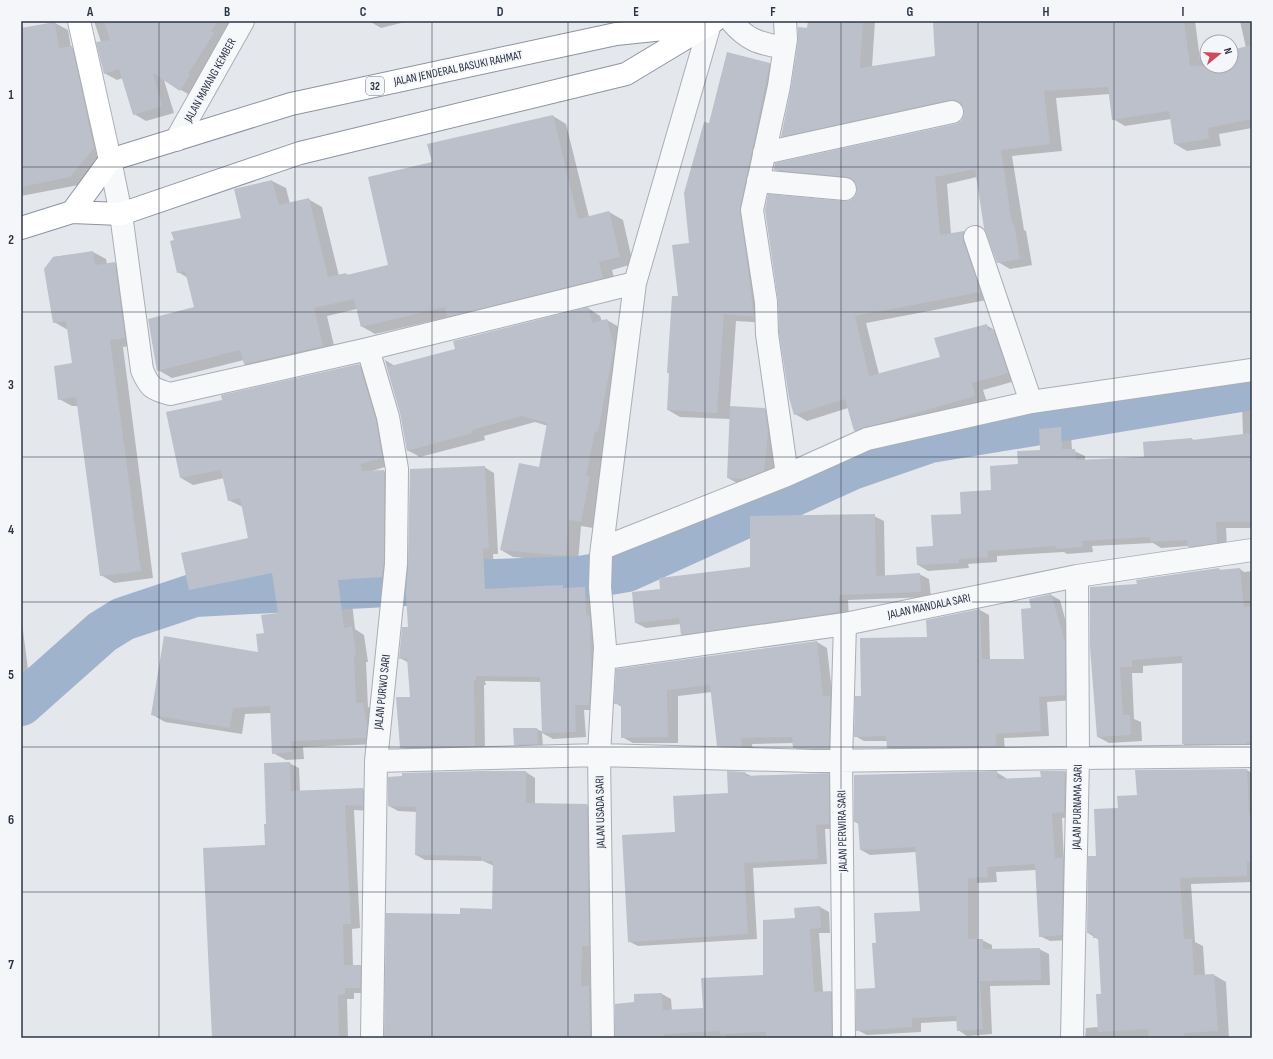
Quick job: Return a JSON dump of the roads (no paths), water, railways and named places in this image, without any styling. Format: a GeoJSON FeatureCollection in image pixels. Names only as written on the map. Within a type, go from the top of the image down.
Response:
{"type":"FeatureCollection","features":[{"type":"Feature","properties":{"kind":"main road"},"geometry":{"type":"LineString","coordinates":[[72,212],[110,160],[79,21]]}},
{"type":"Feature","properties":{"kind":"main road"},"geometry":{"type":"LineString","coordinates":[[21,228],[72,212],[122,214],[300,153],[626,74],[712,23]]}},
{"type":"Feature","properties":{"kind":"main road","name":"JALAN JENDERAL BASUKI RAHMAT"},"geometry":{"type":"LineString","coordinates":[[110,160],[306,101],[616,34],[712,23]]}},
{"type":"Feature","properties":{"kind":"street","name":"JALAN MAYANG KEMBER"},"geometry":{"type":"LineString","coordinates":[[176,140],[243,21]]}},
{"type":"Feature","properties":{"kind":"street"},"geometry":{"type":"LineString","coordinates":[[731,21],[743,34],[762,43],[784,48]]}},
{"type":"Feature","properties":{"kind":"street"},"geometry":{"type":"LineString","coordinates":[[785,21],[784,48],[779,86],[752,210],[766,302],[767,334],[787,475]]}},
{"type":"Feature","properties":{"kind":"street","name":"JALAN USADA SARI"},"geometry":{"type":"LineString","coordinates":[[603,1038],[599,755],[605,647],[600,587],[602,552],[635,283],[712,23]]}},
{"type":"Feature","properties":{"kind":"street"},"geometry":{"type":"LineString","coordinates":[[764,153],[952,112]]}},
{"type":"Feature","properties":{"kind":"street"},"geometry":{"type":"LineString","coordinates":[[110,160],[122,214],[142,370],[148,385],[157,391],[170,394],[368,349],[635,283]]}},
{"type":"Feature","properties":{"kind":"street"},"geometry":{"type":"LineString","coordinates":[[758,181],[844,189]]}},
{"type":"Feature","properties":{"kind":"street"},"geometry":{"type":"LineString","coordinates":[[975,236],[1031,402]]}},
{"type":"Feature","properties":{"kind":"street","name":"JALAN PURWO SARI"},"geometry":{"type":"LineString","coordinates":[[368,349],[388,417],[397,469],[396,564],[376,761],[372,1038]]}},
{"type":"Feature","properties":{"kind":"street"},"geometry":{"type":"LineString","coordinates":[[602,552],[787,475],[867,439],[1031,402],[1252,370]]}},
{"type":"Feature","properties":{"kind":"street","name":"JALAN MANDALA SARI"},"geometry":{"type":"LineString","coordinates":[[604,658],[845,624],[1077,576],[1252,550]]}},
{"type":"Feature","properties":{"kind":"street","name":"JALAN PURNAMA SARI"},"geometry":{"type":"LineString","coordinates":[[1072,1038],[1078,758],[1077,576]]}},
{"type":"Feature","properties":{"kind":"street","name":"JALAN PERWIRA SARI"},"geometry":{"type":"LineString","coordinates":[[844,1038],[841,761],[845,624]]}},
{"type":"Feature","properties":{"kind":"street"},"geometry":{"type":"LineString","coordinates":[[376,761],[599,755],[841,761],[1252,756]]}},
{"type":"Feature","properties":{"kind":"waterway"},"geometry":{"type":"LineString","coordinates":[[21,704],[102,632],[123,619],[195,595],[406,584],[580,578],[627,570],[852,468],[930,441],[1252,388]]}}]}
